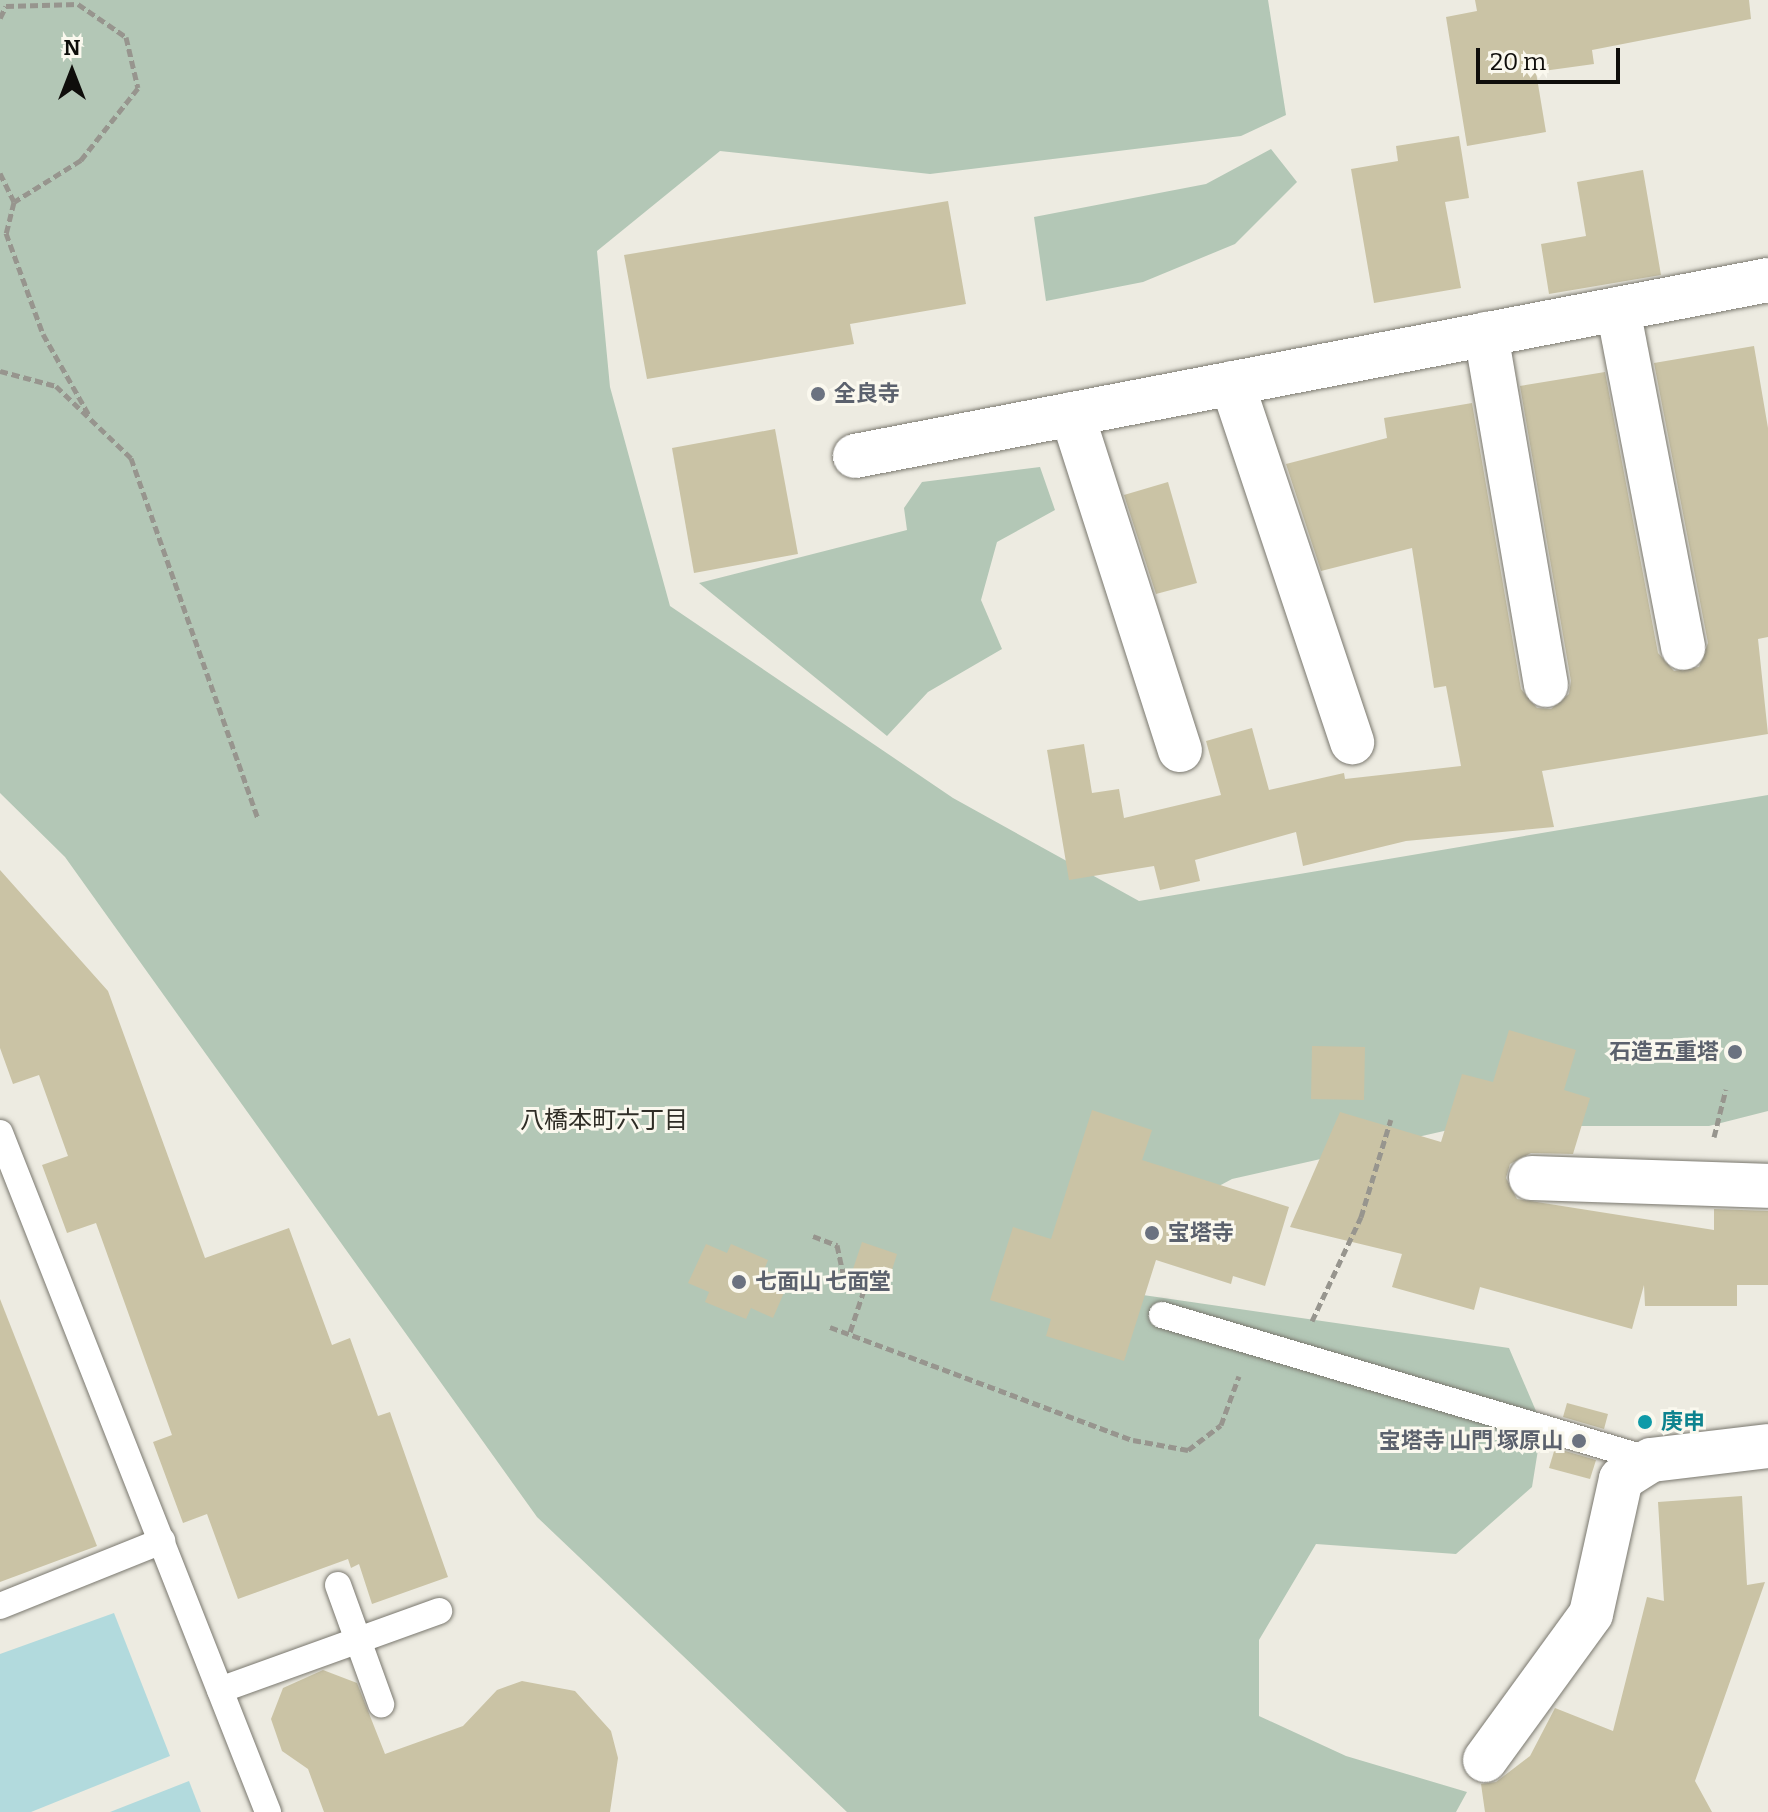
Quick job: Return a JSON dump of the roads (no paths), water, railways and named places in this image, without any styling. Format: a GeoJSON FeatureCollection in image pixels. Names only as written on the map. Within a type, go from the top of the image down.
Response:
{"type":"FeatureCollection","features":[{"type":"Feature","properties":{"kind":"street"},"geometry":{"type":"LineString","coordinates":[[855,456],[1768,280]]}},
{"type":"Feature","properties":{"kind":"street"},"geometry":{"type":"LineString","coordinates":[[1618,309],[1683,648]]}},
{"type":"Feature","properties":{"kind":"street"},"geometry":{"type":"LineString","coordinates":[[1486,334],[1546,685]]}},
{"type":"Feature","properties":{"kind":"street"},"geometry":{"type":"LineString","coordinates":[[1232,383],[1352,742]]}},
{"type":"Feature","properties":{"kind":"street"},"geometry":{"type":"LineString","coordinates":[[1072,414],[1180,750]]}},
{"type":"Feature","properties":{"kind":"street"},"geometry":{"type":"LineString","coordinates":[[1531,1178],[1768,1186]]}},
{"type":"Feature","properties":{"kind":"street"},"geometry":{"type":"LineString","coordinates":[[1485,1760],[1591,1614],[1621,1479],[1651,1460],[1768,1446]]}},
{"type":"Feature","properties":{"kind":"lane"},"geometry":{"type":"LineString","coordinates":[[2,1146],[268,1812]]}},
{"type":"Feature","properties":{"kind":"lane"},"geometry":{"type":"LineString","coordinates":[[1162,1315],[1651,1460]]}},
{"type":"Feature","properties":{"kind":"lane"},"geometry":{"type":"LineString","coordinates":[[0,1606],[162,1541]]}},
{"type":"Feature","properties":{"kind":"lane"},"geometry":{"type":"LineString","coordinates":[[338,1585],[381,1704]]}},
{"type":"Feature","properties":{"kind":"lane"},"geometry":{"type":"LineString","coordinates":[[220,1690],[439,1611]]}},
{"type":"Feature","properties":{"kind":"water"},"geometry":{"type":"Polygon","coordinates":[[[114,1613],[170,1756],[31,1812],[0,1812],[0,1654],[114,1613]]]}},
{"type":"Feature","properties":{"kind":"water"},"geometry":{"type":"Polygon","coordinates":[[[189,1781],[201,1812],[110,1812],[189,1781]]]}},
{"type":"Feature","properties":{"kind":"place","name":"全良寺"},"geometry":{"type":"Point","coordinates":[818,394]}},
{"type":"Feature","properties":{"kind":"place","name":"石造五重塔"},"geometry":{"type":"Point","coordinates":[1735,1052]}},
{"type":"Feature","properties":{"kind":"place","name":"宝塔寺"},"geometry":{"type":"Point","coordinates":[1152,1233]}},
{"type":"Feature","properties":{"kind":"place","name":"七面山 七面堂"},"geometry":{"type":"Point","coordinates":[739,1282]}},
{"type":"Feature","properties":{"kind":"place","name":"庚申"},"geometry":{"type":"Point","coordinates":[1645,1422]}},
{"type":"Feature","properties":{"kind":"place","name":"宝塔寺 山門 塚原山"},"geometry":{"type":"Point","coordinates":[1579,1441]}},
{"type":"Feature","properties":{"kind":"district","name":"八橋本町六丁目"},"geometry":{"type":"Point","coordinates":[604,1121]}}]}
